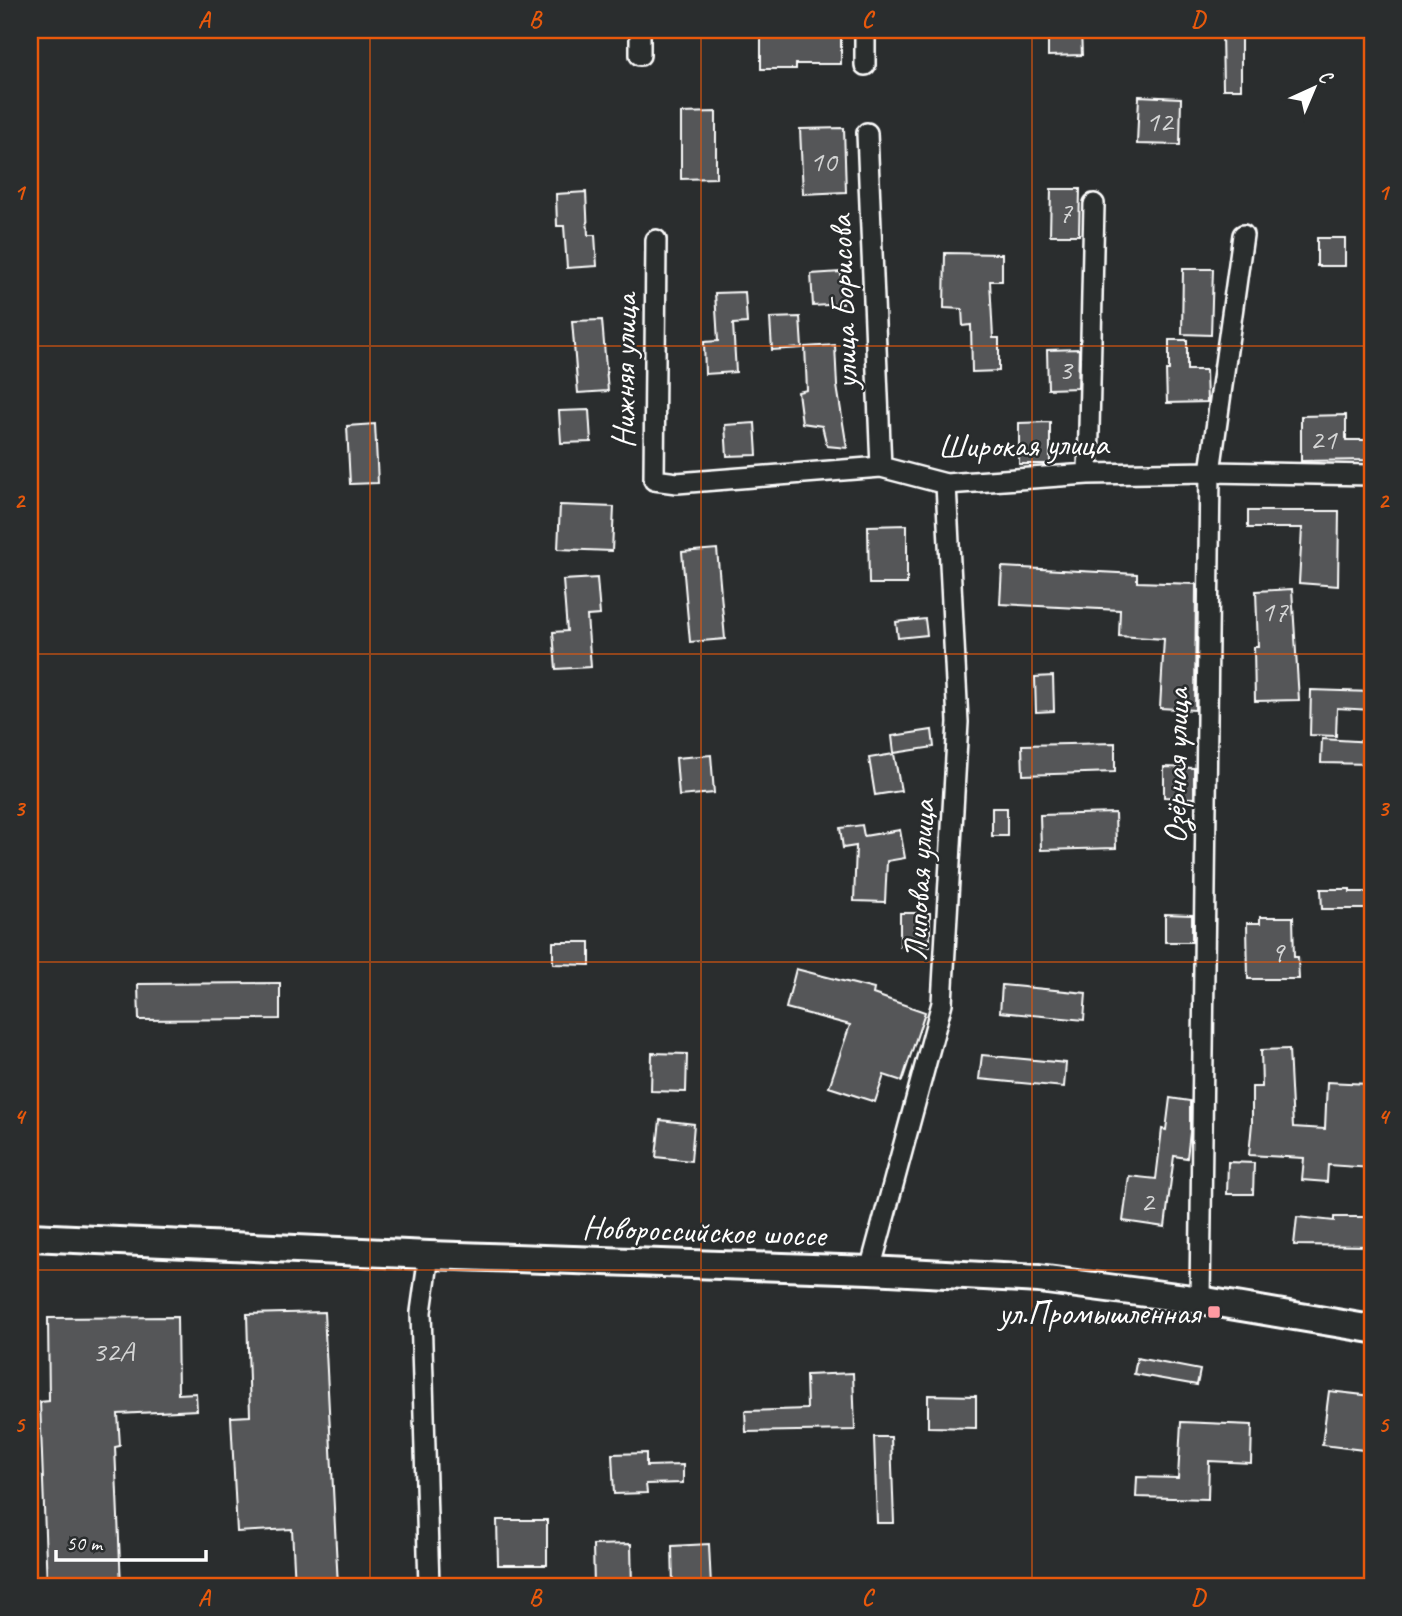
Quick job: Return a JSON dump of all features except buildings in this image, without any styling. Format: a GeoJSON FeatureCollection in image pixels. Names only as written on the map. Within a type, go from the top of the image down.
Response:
{"type":"FeatureCollection","features":[{"type":"Feature","properties":{"kind":"main road","name":"Новороссийское шоссе"},"geometry":{"type":"LineString","coordinates":[[30,1237],[1039,1279],[1200,1300],[1372,1329]]}},
{"type":"Feature","properties":{"kind":"street"},"geometry":{"type":"LineString","coordinates":[[640,30],[640,55]]}},
{"type":"Feature","properties":{"kind":"street"},"geometry":{"type":"LineString","coordinates":[[865,30],[865,65]]}},
{"type":"Feature","properties":{"kind":"street","name":"улица Борисова"},"geometry":{"type":"LineString","coordinates":[[867,133],[881,467]]}},
{"type":"Feature","properties":{"kind":"street"},"geometry":{"type":"LineString","coordinates":[[1088,474],[1094,204]]}},
{"type":"Feature","properties":{"kind":"street","name":"Озёрная улица"},"geometry":{"type":"LineString","coordinates":[[1200,1300],[1210,472],[1243,235]]}},
{"type":"Feature","properties":{"kind":"street","name":"Нижняя улица"},"geometry":{"type":"LineString","coordinates":[[656,240],[653,480],[677,484]]}},
{"type":"Feature","properties":{"kind":"street","name":"Широкая улица"},"geometry":{"type":"LineString","coordinates":[[677,484],[881,467],[946,484],[1088,474],[1210,472],[1372,475]]}},
{"type":"Feature","properties":{"kind":"street","name":"Липовая улица"},"geometry":{"type":"LineString","coordinates":[[870,1270],[942,1003],[958,722],[946,484]]}},
{"type":"Feature","properties":{"kind":"street"},"geometry":{"type":"LineString","coordinates":[[429,1255],[421,1312],[429,1586]]}},
{"type":"Feature","properties":{"kind":"place","name":"ул.Промышленная"},"geometry":{"type":"Point","coordinates":[1214,1312]}}]}
